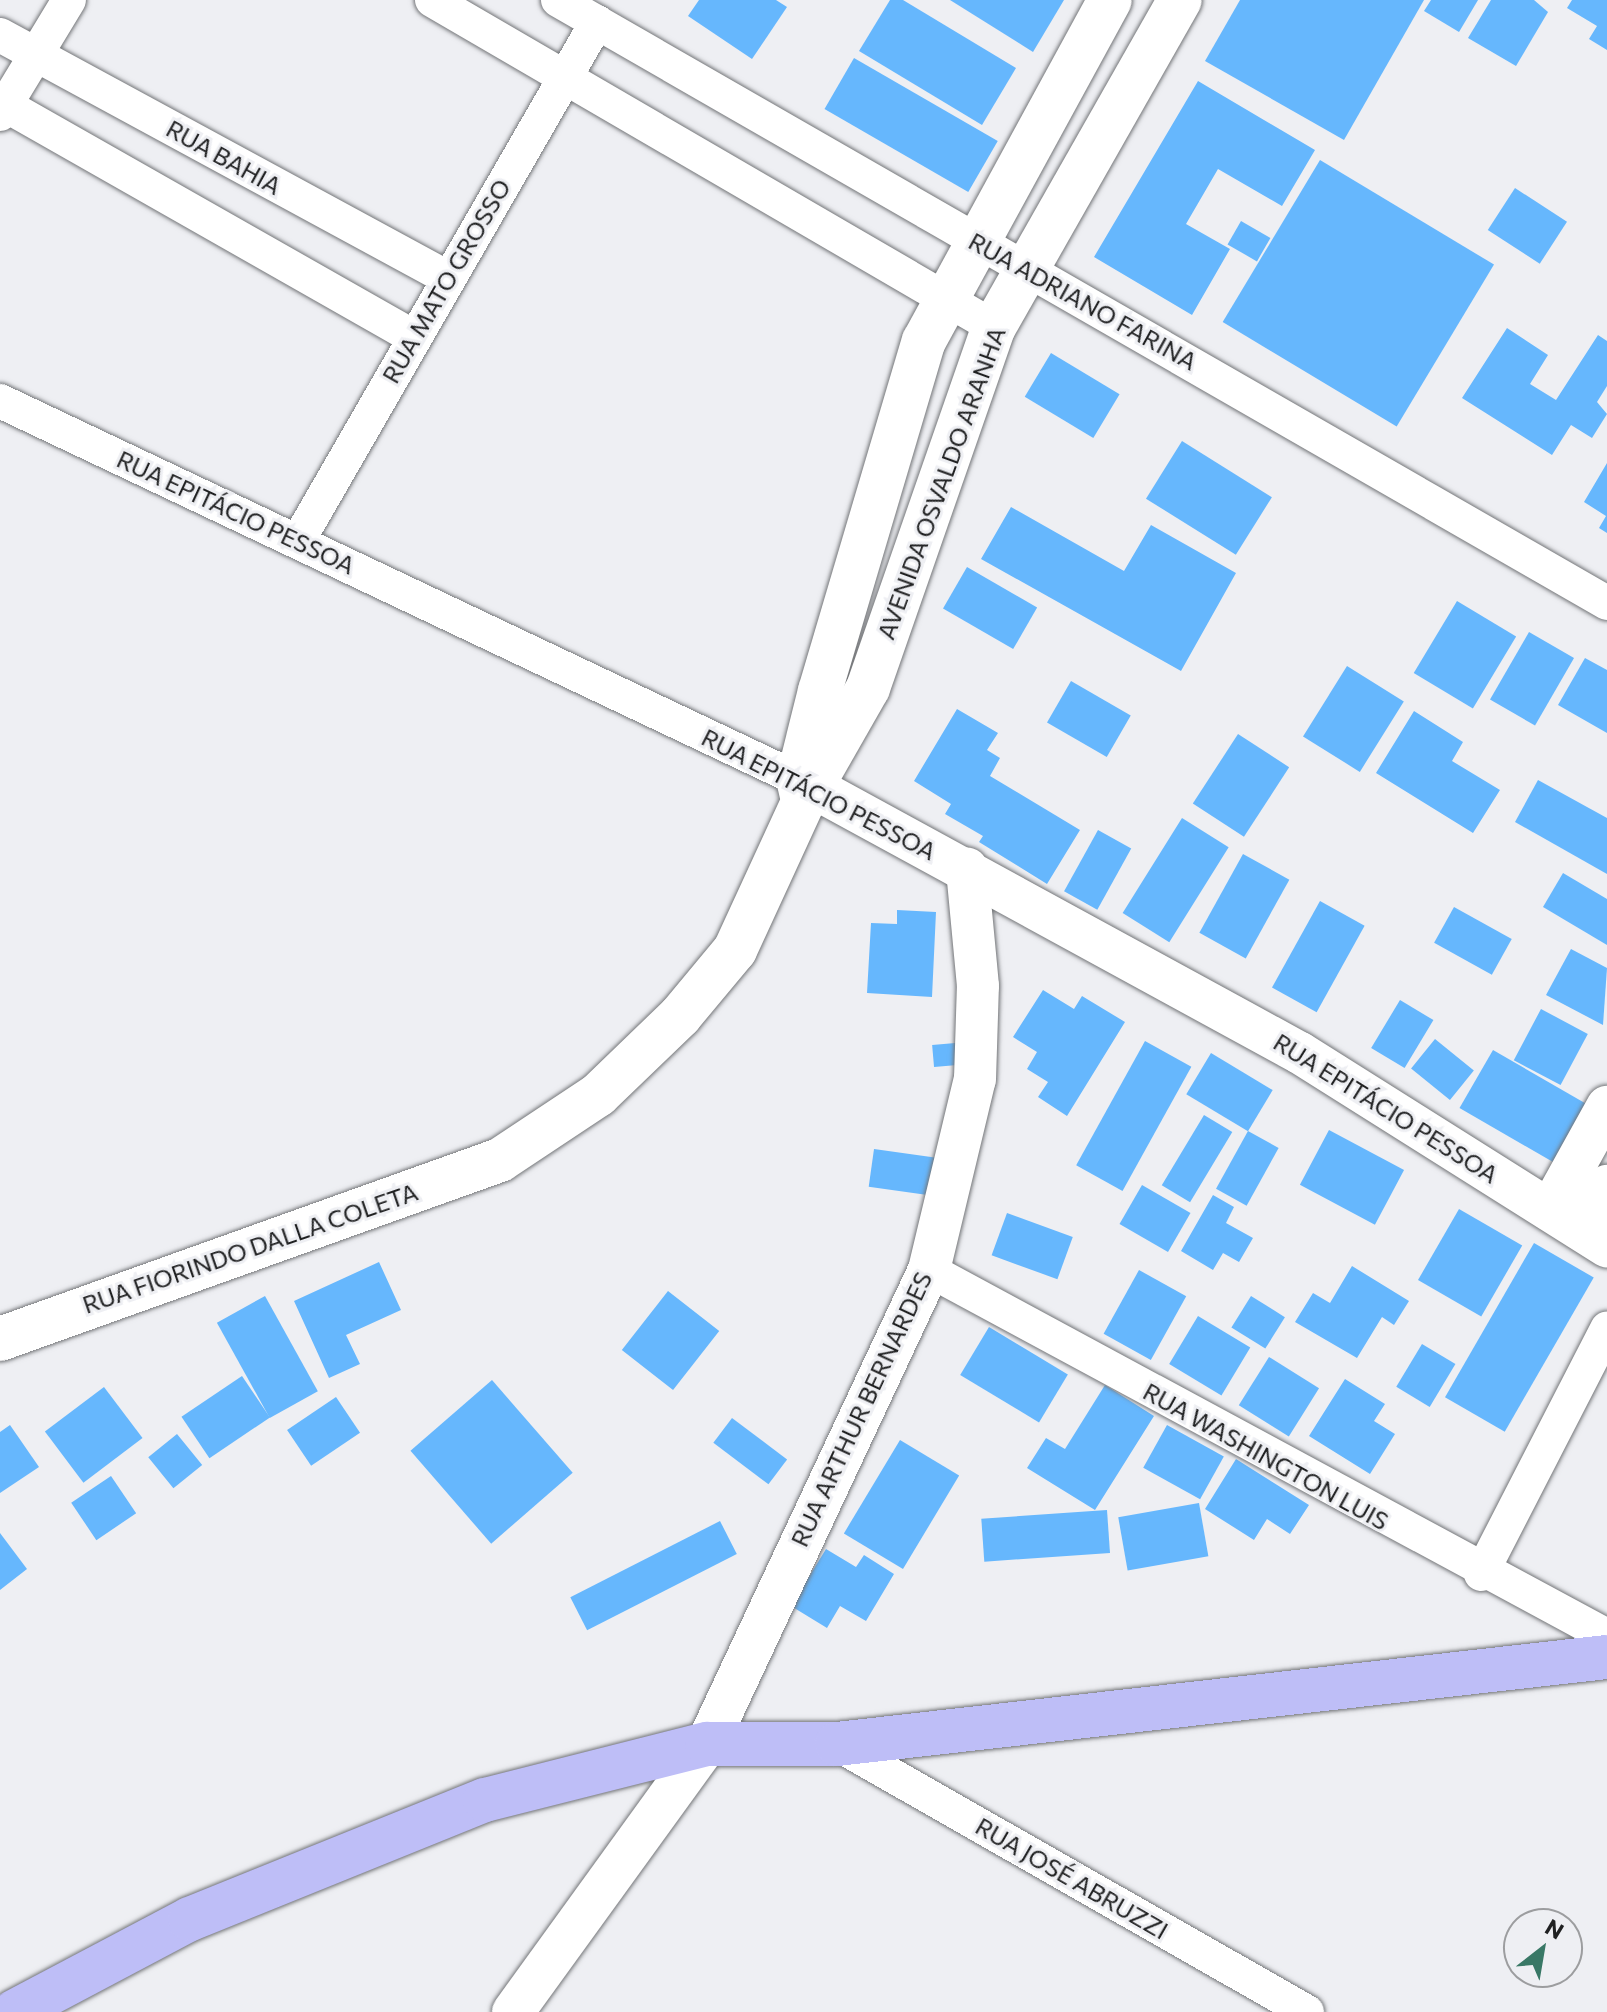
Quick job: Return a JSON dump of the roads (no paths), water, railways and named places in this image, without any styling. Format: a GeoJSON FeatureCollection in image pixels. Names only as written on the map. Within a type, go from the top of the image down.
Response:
{"type":"FeatureCollection","features":[{"type":"Feature","properties":{"kind":"highway"},"geometry":{"type":"LineString","coordinates":[[14,2012],[70,1995],[190,1919],[485,1800],[707,1744],[837,1744],[1607,1657]]}},
{"type":"Feature","properties":{"kind":"main road","name":"AVENIDA OSVALDO ARANHA"},"geometry":{"type":"LineString","coordinates":[[500,1160],[598,1095],[680,1016],[735,950],[806,790],[868,688],[994,327],[1002,253],[1110,0]]}},
{"type":"Feature","properties":{"kind":"main road","name":"AVENIDA OSVALDO ARANHA"},"geometry":{"type":"LineString","coordinates":[[806,790],[924,341],[942,303],[1002,253],[1180,0]]}},
{"type":"Feature","properties":{"kind":"main road","name":"RUA FIORINDO DALLA COLETA"},"geometry":{"type":"LineString","coordinates":[[0,1339],[500,1160]]}},
{"type":"Feature","properties":{"kind":"street"},"geometry":{"type":"LineString","coordinates":[[69,0],[2,107],[413,337]]}},
{"type":"Feature","properties":{"kind":"street"},"geometry":{"type":"LineString","coordinates":[[432,0],[942,303],[994,327]]}},
{"type":"Feature","properties":{"kind":"street","name":"RUA ADRIANO FARINA"},"geometry":{"type":"LineString","coordinates":[[558,0],[1607,603]]}},
{"type":"Feature","properties":{"kind":"street","name":"RUA MATO GROSSO"},"geometry":{"type":"LineString","coordinates":[[298,541],[561,78],[597,22]]}},
{"type":"Feature","properties":{"kind":"street","name":"RUA BAHIA"},"geometry":{"type":"LineString","coordinates":[[0,35],[448,278]]}},
{"type":"Feature","properties":{"kind":"street","name":"RUA EPITÁCIO PESSOA"},"geometry":{"type":"LineString","coordinates":[[0,401],[298,541],[967,869],[1300,1053],[1580,1229]]}},
{"type":"Feature","properties":{"kind":"street","name":"RUA ARTHUR BERNARDES"},"geometry":{"type":"LineString","coordinates":[[513,2012],[707,1744],[929,1270],[975,1079],[978,986],[967,869]]}},
{"type":"Feature","properties":{"kind":"street"},"geometry":{"type":"LineString","coordinates":[[1580,1229],[1607,1107]]}},
{"type":"Feature","properties":{"kind":"street"},"geometry":{"type":"LineString","coordinates":[[1580,1229],[1607,1186]]}},
{"type":"Feature","properties":{"kind":"street","name":"RUA WASHINGTON LUIS"},"geometry":{"type":"LineString","coordinates":[[929,1270],[1481,1574],[1607,1636]]}},
{"type":"Feature","properties":{"kind":"street"},"geometry":{"type":"LineString","coordinates":[[1481,1574],[1607,1329]]}},
{"type":"Feature","properties":{"kind":"street","name":"RUA JOSÉ ABRUZZI"},"geometry":{"type":"LineString","coordinates":[[837,1744],[1307,2012]]}}]}
